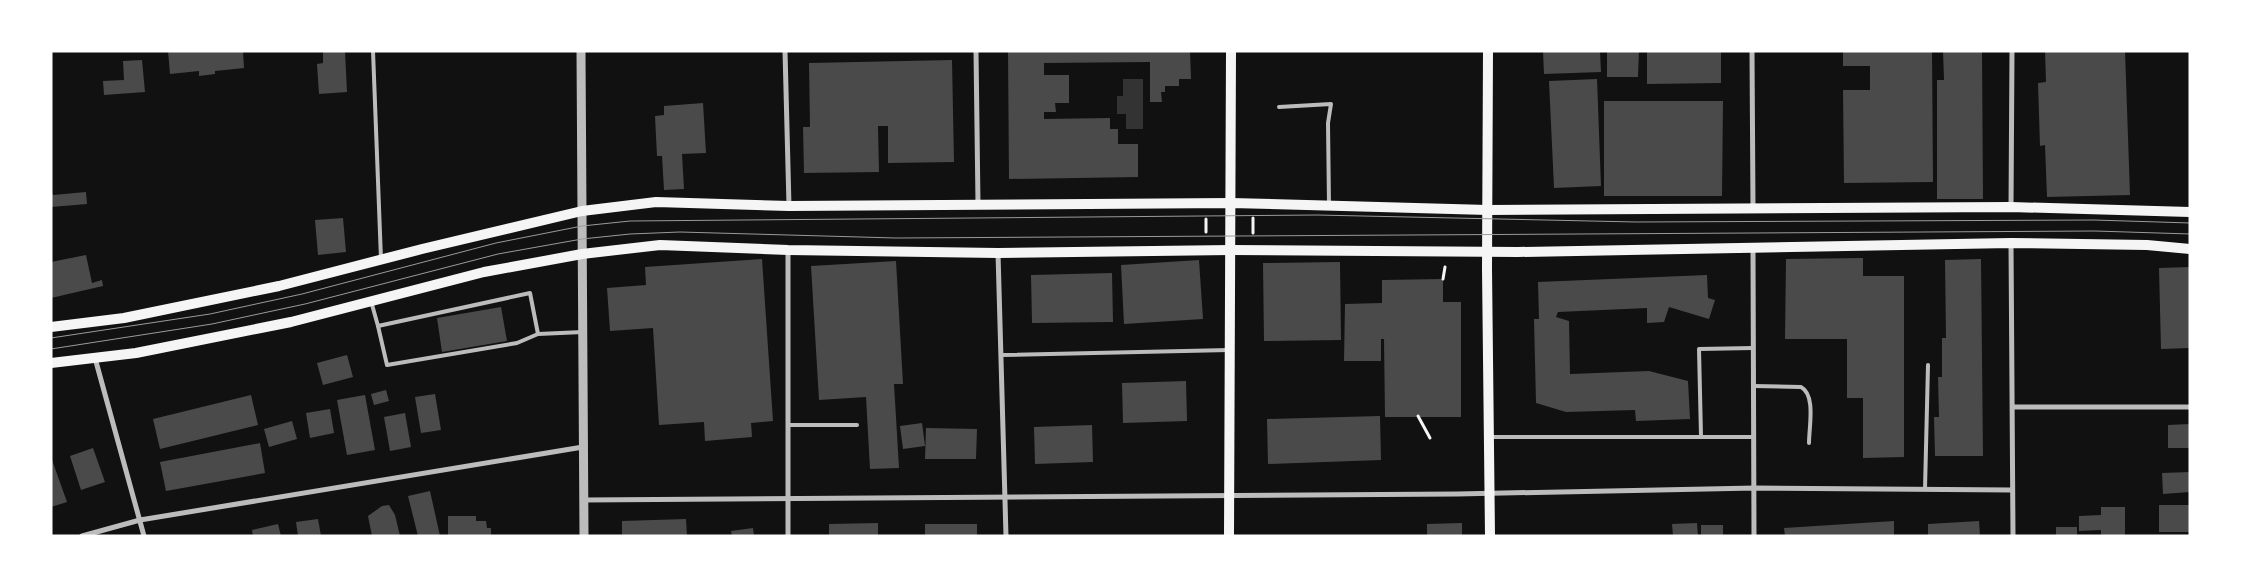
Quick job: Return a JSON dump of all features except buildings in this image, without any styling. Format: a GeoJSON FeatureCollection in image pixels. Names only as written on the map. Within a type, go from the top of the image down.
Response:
{"type":"FeatureCollection","features":[{"type":"Feature","properties":{"kind":"main road"},"geometry":{"type":"LineString","coordinates":[[1229,536],[1231,51]]}},
{"type":"Feature","properties":{"kind":"main road"},"geometry":{"type":"LineString","coordinates":[[1488,51],[1487,252],[1490,536]]}},
{"type":"Feature","properties":{"kind":"main road"},"geometry":{"type":"LineString","coordinates":[[51,327],[124,318],[279,286],[582,211],[656,202],[789,206],[1231,203],[1488,210],[2011,207],[2190,212]]}},
{"type":"Feature","properties":{"kind":"main road"},"geometry":{"type":"LineString","coordinates":[[51,363],[136,353],[291,322],[484,272],[582,254],[660,245],[788,250],[998,252],[1231,250],[1487,252],[1753,249],[2011,243],[2148,245],[2190,249]]}},
{"type":"Feature","properties":{"kind":"street"},"geometry":{"type":"LineString","coordinates":[[581,51],[584,536]]}},
{"type":"Feature","properties":{"kind":"street"},"geometry":{"type":"LineString","coordinates":[[785,51],[789,206]]}},
{"type":"Feature","properties":{"kind":"street"},"geometry":{"type":"LineString","coordinates":[[976,51],[978,204]]}},
{"type":"Feature","properties":{"kind":"street"},"geometry":{"type":"LineString","coordinates":[[1752,51],[1753,208]]}},
{"type":"Feature","properties":{"kind":"street"},"geometry":{"type":"LineString","coordinates":[[2011,207],[2012,51]]}},
{"type":"Feature","properties":{"kind":"street"},"geometry":{"type":"LineString","coordinates":[[2011,243],[2013,536]]}},
{"type":"Feature","properties":{"kind":"street"},"geometry":{"type":"LineString","coordinates":[[1753,249],[1754,536]]}},
{"type":"Feature","properties":{"kind":"street"},"geometry":{"type":"LineString","coordinates":[[788,250],[788,536]]}},
{"type":"Feature","properties":{"kind":"street"},"geometry":{"type":"LineString","coordinates":[[998,252],[1006,536]]}},
{"type":"Feature","properties":{"kind":"street"},"geometry":{"type":"LineString","coordinates":[[95,358],[144,536]]}},
{"type":"Feature","properties":{"kind":"street"},"geometry":{"type":"LineString","coordinates":[[2013,407],[2190,407]]}},
{"type":"Feature","properties":{"kind":"street"},"geometry":{"type":"LineString","coordinates":[[82,536],[140,520],[583,447]]}},
{"type":"Feature","properties":{"kind":"street"},"geometry":{"type":"LineString","coordinates":[[584,500],[1228,496],[1754,488],[2012,490]]}},
{"type":"Feature","properties":{"kind":"lane"},"geometry":{"type":"LineString","coordinates":[[373,51],[381,260]]}},
{"type":"Feature","properties":{"kind":"lane"},"geometry":{"type":"LineString","coordinates":[[1279,107],[1331,104],[1328,123],[1328,205]]}},
{"type":"Feature","properties":{"kind":"lane"},"geometry":{"type":"LineString","coordinates":[[378,326],[530,293],[538,334]]}},
{"type":"Feature","properties":{"kind":"lane"},"geometry":{"type":"LineString","coordinates":[[372,301],[387,365],[517,344],[538,334],[583,332]]}},
{"type":"Feature","properties":{"kind":"lane"},"geometry":{"type":"LineString","coordinates":[[1701,436],[1699,349],[1753,348]]}},
{"type":"Feature","properties":{"kind":"lane"},"geometry":{"type":"LineString","coordinates":[[1001,356],[1230,350]]}},
{"type":"Feature","properties":{"kind":"lane"},"geometry":{"type":"LineString","coordinates":[[1925,489],[1928,366]]}},
{"type":"Feature","properties":{"kind":"lane"},"geometry":{"type":"LineString","coordinates":[[1753,386],[1801,387],[1806,390],[1810,398],[1808,443]]}},
{"type":"Feature","properties":{"kind":"lane"},"geometry":{"type":"LineString","coordinates":[[788,426],[858,425]]}},
{"type":"Feature","properties":{"kind":"lane"},"geometry":{"type":"LineString","coordinates":[[1490,437],[1754,437]]}},
{"type":"Feature","properties":{"kind":"path"},"geometry":{"type":"LineString","coordinates":[[1206,218],[1206,232]]}},
{"type":"Feature","properties":{"kind":"path"},"geometry":{"type":"LineString","coordinates":[[1253,218],[1253,233]]}},
{"type":"Feature","properties":{"kind":"path"},"geometry":{"type":"LineString","coordinates":[[1443,279],[1443,267],[1448,266]]}},
{"type":"Feature","properties":{"kind":"path"},"geometry":{"type":"LineString","coordinates":[[1418,416],[1430,438]]}},
{"type":"Feature","properties":{"kind":"shaded area"},"geometry":{"type":"Polygon","coordinates":[[[1123,79],[1143,79],[1143,129],[1126,129],[1126,114],[1117,114],[1117,96],[1123,96],[1123,79]]]}},
{"type":"Feature","properties":{"kind":"tram line"},"geometry":{"type":"LineString","coordinates":[[51,338],[210,314],[302,294],[496,243],[582,226],[630,221],[1317,215],[1636,222],[2094,220],[2190,223]]}},
{"type":"Feature","properties":{"kind":"tram line"},"geometry":{"type":"LineString","coordinates":[[51,349],[212,324],[305,304],[498,254],[582,239],[630,234],[680,232],[896,238],[2095,231],[2190,234]]}}]}
